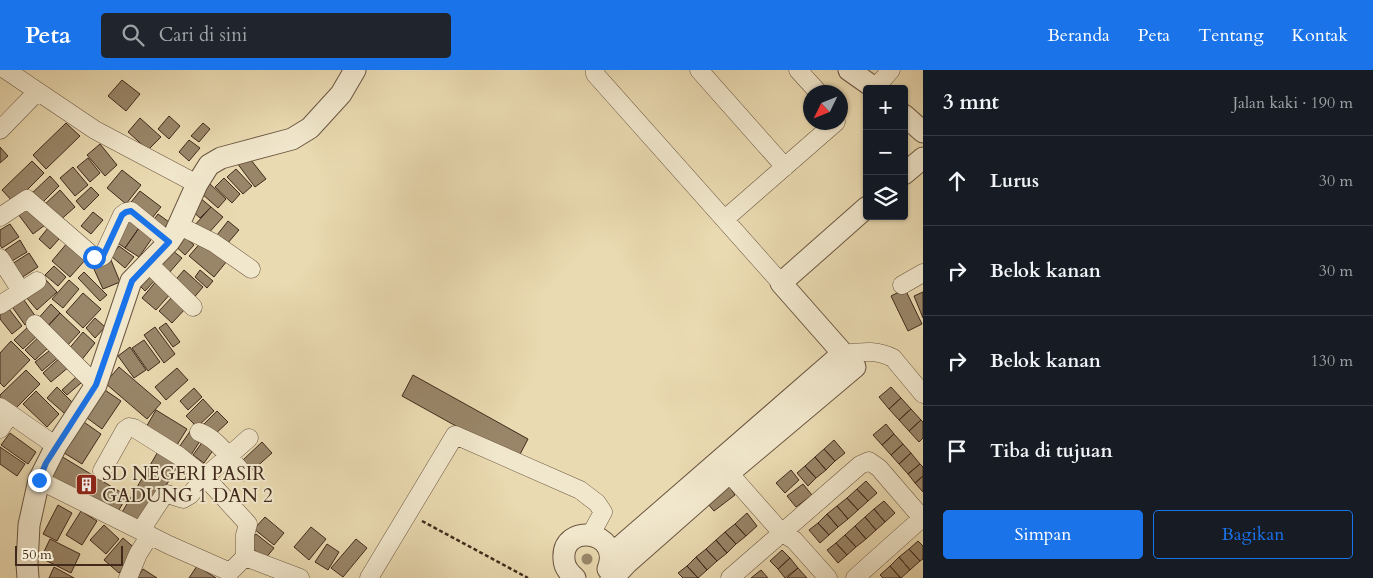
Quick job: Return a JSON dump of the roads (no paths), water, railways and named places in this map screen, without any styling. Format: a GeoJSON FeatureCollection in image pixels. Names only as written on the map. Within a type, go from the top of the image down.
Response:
{"type":"FeatureCollection","features":[{"type":"Feature","properties":{"kind":"street"},"geometry":{"type":"LineString","coordinates":[[6,70],[95,130],[197,184]]}},
{"type":"Feature","properties":{"kind":"street"},"geometry":{"type":"LineString","coordinates":[[28,578],[27,564],[30,525],[39,480],[56,446],[96,385],[129,286],[138,273],[174,234],[197,184],[209,165],[215,160],[292,139],[310,128],[341,94],[355,70]]}},
{"type":"Feature","properties":{"kind":"street"},"geometry":{"type":"LineString","coordinates":[[699,70],[785,167]]}},
{"type":"Feature","properties":{"kind":"street"},"geometry":{"type":"LineString","coordinates":[[798,70],[812,85]]}},
{"type":"Feature","properties":{"kind":"street"},"geometry":{"type":"LineString","coordinates":[[850,70],[871,85]]}},
{"type":"Feature","properties":{"kind":"street"},"geometry":{"type":"LineString","coordinates":[[878,85],[891,70]]}},
{"type":"Feature","properties":{"kind":"street"},"geometry":{"type":"LineString","coordinates":[[597,71],[780,283],[853,357]]}},
{"type":"Feature","properties":{"kind":"street"},"geometry":{"type":"LineString","coordinates":[[0,130],[37,92]]}},
{"type":"Feature","properties":{"kind":"street"},"geometry":{"type":"LineString","coordinates":[[908,119],[923,132]]}},
{"type":"Feature","properties":{"kind":"street"},"geometry":{"type":"LineString","coordinates":[[725,219],[827,130]]}},
{"type":"Feature","properties":{"kind":"street"},"geometry":{"type":"LineString","coordinates":[[908,171],[923,158]]}},
{"type":"Feature","properties":{"kind":"street"},"geometry":{"type":"LineString","coordinates":[[0,217],[27,199],[94,257],[99,258],[103,256],[122,215],[131,211],[174,234],[214,243],[251,269]]}},
{"type":"Feature","properties":{"kind":"street"},"geometry":{"type":"LineString","coordinates":[[780,283],[863,210]]}},
{"type":"Feature","properties":{"kind":"street"},"geometry":{"type":"LineString","coordinates":[[0,258],[21,291]]}},
{"type":"Feature","properties":{"kind":"street"},"geometry":{"type":"LineString","coordinates":[[148,263],[193,307]]}},
{"type":"Feature","properties":{"kind":"street"},"geometry":{"type":"LineString","coordinates":[[902,285],[923,273]]}},
{"type":"Feature","properties":{"kind":"street"},"geometry":{"type":"LineString","coordinates":[[0,305],[37,281]]}},
{"type":"Feature","properties":{"kind":"street"},"geometry":{"type":"LineString","coordinates":[[35,324],[96,385]]}},
{"type":"Feature","properties":{"kind":"street"},"geometry":{"type":"LineString","coordinates":[[608,574],[626,564],[727,464],[853,357],[871,351],[880,352],[893,358],[923,394]]}},
{"type":"Feature","properties":{"kind":"street"},"geometry":{"type":"LineString","coordinates":[[3,417],[56,446]]}},
{"type":"Feature","properties":{"kind":"street"},"geometry":{"type":"LineString","coordinates":[[39,480],[229,575],[245,557],[245,535],[248,524],[205,477],[179,456],[134,428],[129,427],[125,430],[102,471]]}},
{"type":"Feature","properties":{"kind":"street"},"geometry":{"type":"LineString","coordinates":[[199,432],[213,439],[242,472]]}},
{"type":"Feature","properties":{"kind":"street"},"geometry":{"type":"LineString","coordinates":[[369,578],[451,438],[456,434],[580,490],[604,512],[591,534]]}},
{"type":"Feature","properties":{"kind":"street"},"geometry":{"type":"LineString","coordinates":[[128,578],[164,495],[167,494],[184,499],[190,495],[205,477],[249,438]]}},
{"type":"Feature","properties":{"kind":"street"},"geometry":{"type":"LineString","coordinates":[[730,578],[789,533],[860,465],[869,461],[879,468],[922,518],[855,578]]}},
{"type":"Feature","properties":{"kind":"street"},"geometry":{"type":"LineString","coordinates":[[727,464],[828,578]]}},
{"type":"Feature","properties":{"kind":"street"},"geometry":{"type":"LineString","coordinates":[[576,578],[566,569],[564,554],[566,547],[576,537],[591,534],[598,537],[609,548],[608,574]]}},
{"type":"Feature","properties":{"kind":"street"},"geometry":{"type":"LineString","coordinates":[[245,557],[300,578]]}},
{"type":"Feature","properties":{"kind":"place","name":"SD NEGERI PASIR GADUNG 1 DAN 2"},"geometry":{"type":"Point","coordinates":[86,484]}}]}
